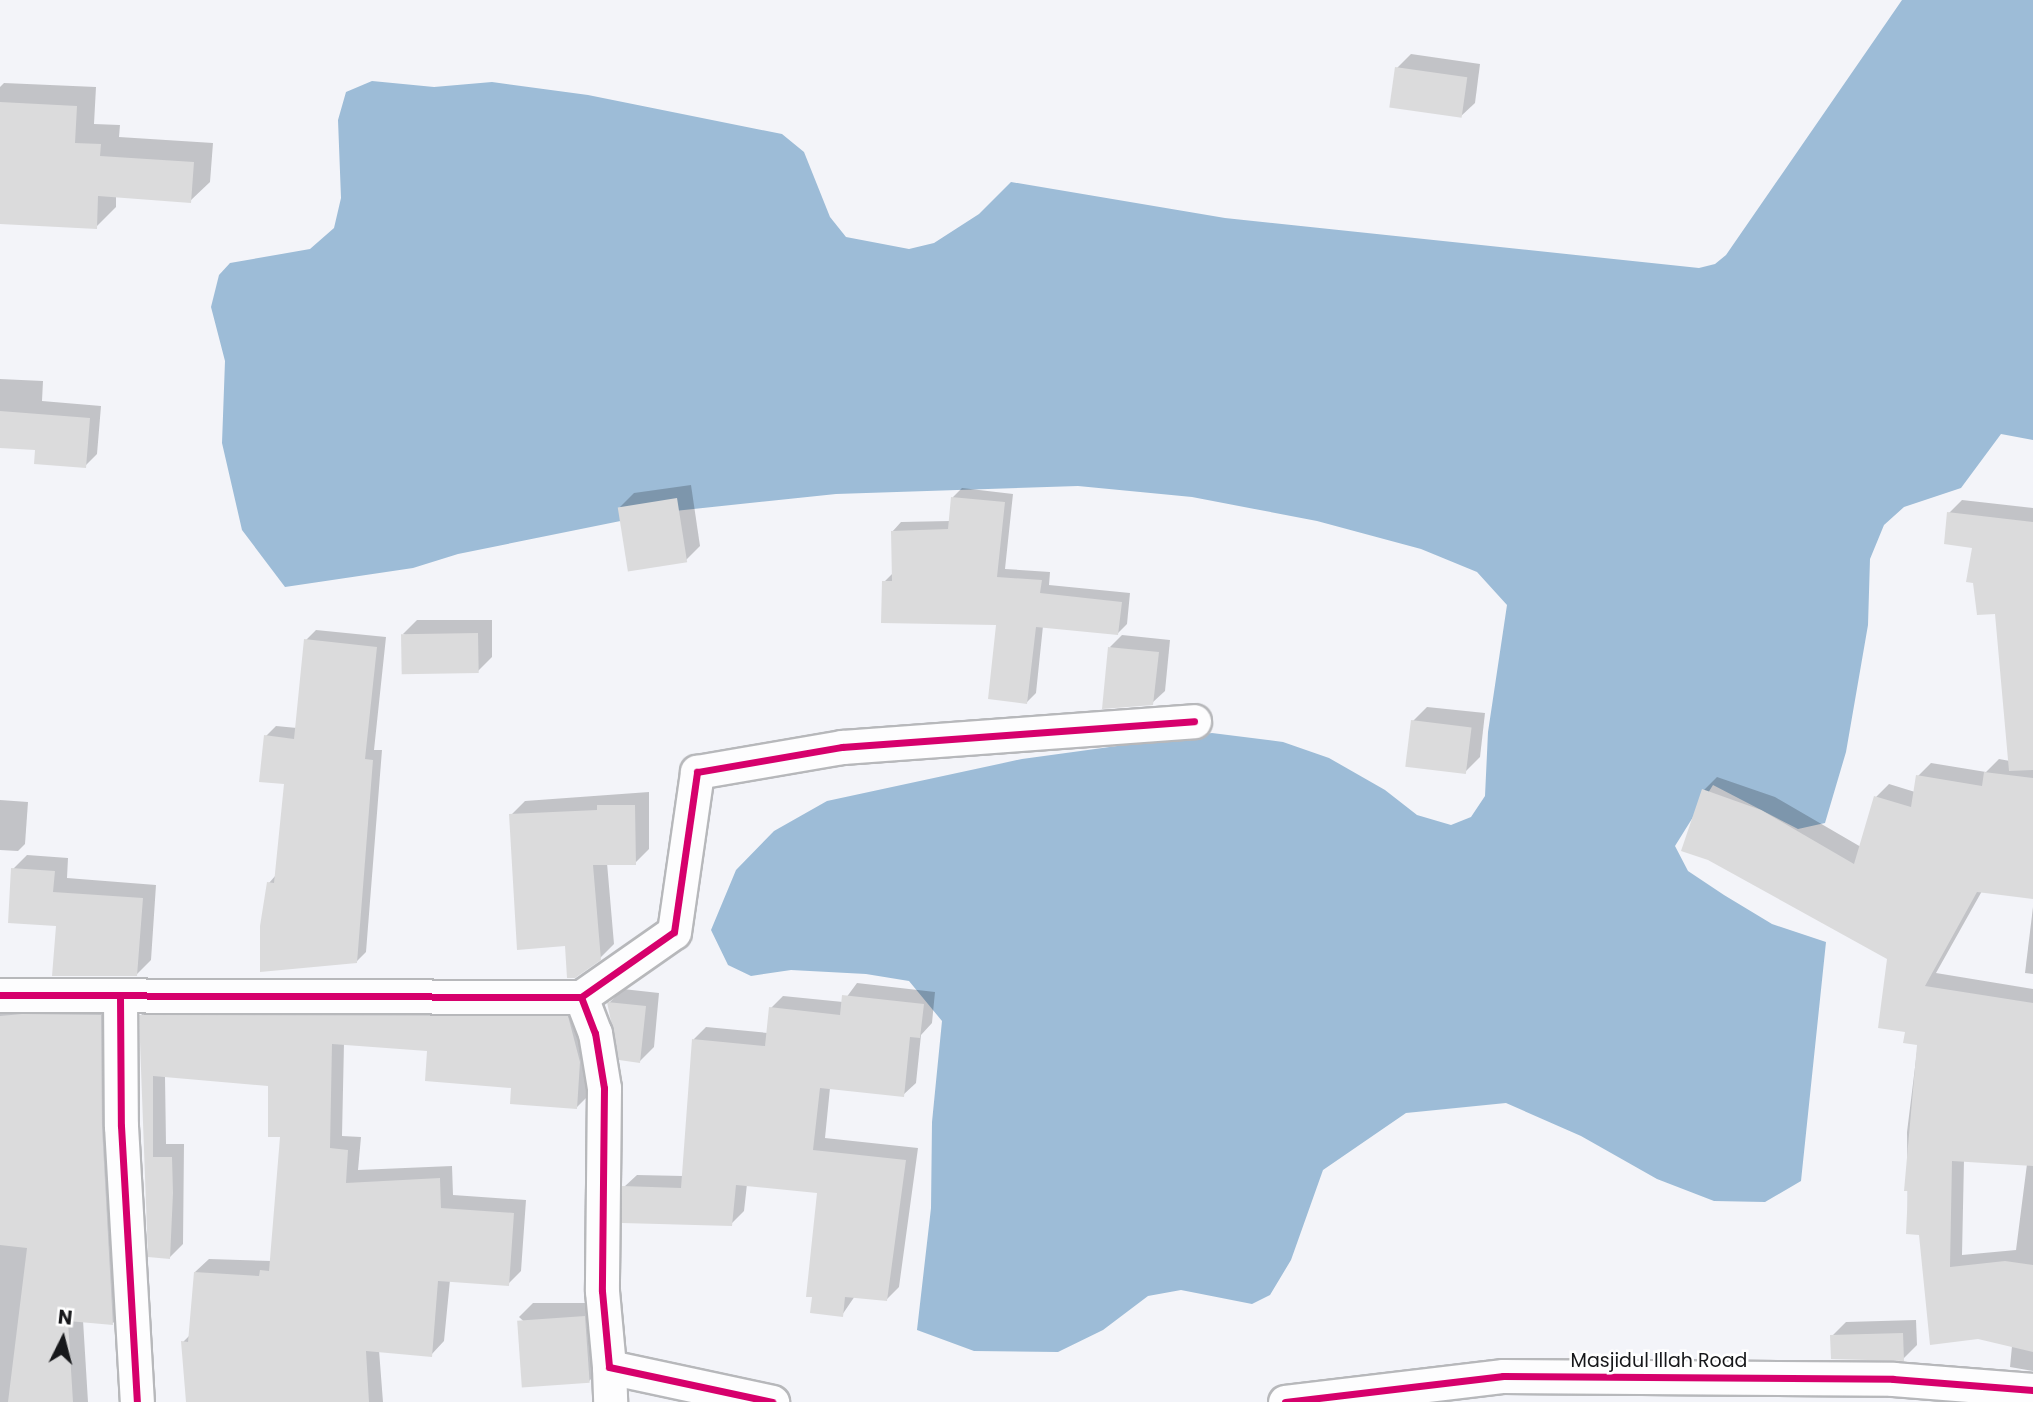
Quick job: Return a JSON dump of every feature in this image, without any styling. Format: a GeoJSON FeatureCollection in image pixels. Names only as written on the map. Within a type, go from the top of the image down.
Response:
{"type":"FeatureCollection","features":[{"type":"Feature","properties":{"kind":"street"},"geometry":{"type":"LineString","coordinates":[[0,995],[581,997],[674,932],[697,772],[842,747],[1194,721]]}},
{"type":"Feature","properties":{"kind":"street"},"geometry":{"type":"LineString","coordinates":[[120,997],[122,1139],[137,1402]]}},
{"type":"Feature","properties":{"kind":"street"},"geometry":{"type":"LineString","coordinates":[[581,997],[595,1033],[604,1088],[602,1290],[610,1402]]}},
{"type":"Feature","properties":{"kind":"street"},"geometry":{"type":"LineString","coordinates":[[609,1367],[772,1402]]}},
{"type":"Feature","properties":{"kind":"street","name":"Masjidul Illah Road"},"geometry":{"type":"LineString","coordinates":[[1285,1402],[1503,1376],[1893,1379],[2033,1390]]}},
{"type":"Feature","properties":{"kind":"water"},"geometry":{"type":"Polygon","coordinates":[[[1902,0],[2033,0],[2033,440],[2001,434],[1961,488],[1904,507],[1884,525],[1870,559],[1868,625],[1846,752],[1825,823],[1798,829],[1713,785],[1675,846],[1688,871],[1724,895],[1772,924],[1826,942],[1801,1181],[1765,1202],[1714,1201],[1657,1179],[1581,1136],[1506,1103],[1406,1113],[1323,1170],[1291,1260],[1270,1295],[1252,1304],[1181,1290],[1148,1296],[1103,1330],[1058,1352],[974,1351],[917,1330],[931,1208],[932,1122],[942,1021],[909,981],[866,974],[791,970],[751,976],[728,965],[711,930],[736,870],[774,831],[827,801],[1022,759],[1212,733],[1283,742],[1329,758],[1385,790],[1417,815],[1451,825],[1471,817],[1485,796],[1488,732],[1507,605],[1477,572],[1421,549],[1317,521],[1192,497],[1078,486],[836,494],[665,512],[458,554],[413,568],[285,587],[242,530],[222,443],[225,361],[211,307],[219,275],[230,263],[310,249],[334,228],[341,198],[338,120],[346,92],[372,81],[434,87],[492,82],[588,95],[782,134],[804,152],[830,217],[846,237],[909,249],[934,243],[979,214],[1011,182],[1225,218],[1699,268],[1715,264],[1726,255],[1902,0]]]}},
{"type":"Feature","properties":{"kind":"building"},"geometry":{"type":"Polygon","coordinates":[[[1395,67],[1467,77],[1462,118],[1389,108],[1395,67]]]}},
{"type":"Feature","properties":{"kind":"building"},"geometry":{"type":"Polygon","coordinates":[[[0,102],[77,106],[75,143],[101,144],[100,156],[194,162],[191,203],[98,196],[97,229],[0,224],[0,102]]]}},
{"type":"Feature","properties":{"kind":"building"},"geometry":{"type":"Polygon","coordinates":[[[0,411],[90,418],[86,468],[34,464],[35,450],[0,448],[0,411]]]}},
{"type":"Feature","properties":{"kind":"building"},"geometry":{"type":"Polygon","coordinates":[[[951,497],[1005,502],[997,577],[1042,580],[1040,593],[1122,602],[1118,635],[1036,627],[1027,704],[988,699],[996,625],[881,623],[882,581],[892,581],[891,531],[948,529],[951,497]]]}},
{"type":"Feature","properties":{"kind":"building"},"geometry":{"type":"Polygon","coordinates":[[[677,498],[687,562],[628,572],[618,507],[677,498]]]}},
{"type":"Feature","properties":{"kind":"building"},"geometry":{"type":"Polygon","coordinates":[[[1947,512],[2033,522],[2033,770],[2009,771],[1995,614],[1977,615],[1973,583],[1966,582],[1972,548],[1944,544],[1947,512]]]}},
{"type":"Feature","properties":{"kind":"building"},"geometry":{"type":"Polygon","coordinates":[[[478,633],[479,673],[402,674],[401,634],[478,633]]]}},
{"type":"Feature","properties":{"kind":"building"},"geometry":{"type":"Polygon","coordinates":[[[304,639],[377,647],[365,759],[373,760],[357,963],[260,972],[260,926],[267,882],[274,883],[284,784],[259,782],[264,735],[294,739],[304,639]]]}},
{"type":"Feature","properties":{"kind":"building"},"geometry":{"type":"Polygon","coordinates":[[[1108,647],[1159,652],[1153,705],[1102,709],[1108,647]]]}},
{"type":"Feature","properties":{"kind":"building"},"geometry":{"type":"Polygon","coordinates":[[[1411,720],[1472,727],[1466,774],[1405,767],[1411,720]]]}},
{"type":"Feature","properties":{"kind":"building"},"geometry":{"type":"Polygon","coordinates":[[[1984,772],[2033,778],[2033,899],[1977,892],[1925,986],[2033,1003],[2033,1166],[1952,1161],[1950,1267],[2005,1261],[2033,1265],[2033,1352],[1978,1339],[1930,1345],[1919,1235],[1906,1234],[1908,1191],[1904,1191],[1917,1045],[1903,1043],[1905,1032],[1878,1028],[1887,959],[1708,860],[1681,851],[1702,789],[1761,810],[1854,864],[1874,796],[1911,807],[1916,775],[1982,786],[1984,772]]]}},
{"type":"Feature","properties":{"kind":"building"},"geometry":{"type":"Polygon","coordinates":[[[597,805],[635,805],[636,865],[593,865],[601,960],[575,978],[567,978],[565,946],[517,950],[509,814],[597,810],[597,805]]]}},
{"type":"Feature","properties":{"kind":"building"},"geometry":{"type":"Polygon","coordinates":[[[11,868],[55,871],[53,892],[143,898],[137,976],[52,976],[56,926],[8,923],[11,868]]]}},
{"type":"Feature","properties":{"kind":"building"},"geometry":{"type":"Polygon","coordinates":[[[842,995],[924,1004],[920,1038],[910,1037],[904,1097],[820,1088],[813,1150],[906,1160],[887,1301],[845,1297],[843,1317],[810,1313],[812,1297],[806,1297],[817,1193],[736,1185],[732,1226],[622,1223],[622,1186],[681,1188],[692,1039],[765,1046],[769,1007],[840,1015],[842,995]]]}},
{"type":"Feature","properties":{"kind":"building"},"geometry":{"type":"Polygon","coordinates":[[[607,1002],[646,1006],[640,1063],[619,1060],[607,1002]]]}},
{"type":"Feature","properties":{"kind":"building"},"geometry":{"type":"Polygon","coordinates":[[[101,1015],[102,1127],[113,1325],[68,1321],[73,1402],[8,1402],[27,1248],[0,1245],[0,1016],[101,1015]]]}},
{"type":"Feature","properties":{"kind":"building"},"geometry":{"type":"Polygon","coordinates":[[[139,1015],[568,1016],[580,1062],[577,1109],[510,1104],[511,1088],[425,1081],[427,1051],[332,1044],[330,1148],[348,1150],[346,1183],[440,1178],[441,1208],[514,1213],[509,1286],[438,1281],[432,1357],[366,1351],[369,1402],[186,1402],[181,1341],[188,1342],[194,1272],[259,1276],[260,1270],[269,1271],[280,1137],[268,1137],[268,1086],[153,1076],[153,1157],[172,1157],[173,1193],[170,1259],[148,1257],[139,1015]]]}},
{"type":"Feature","properties":{"kind":"building"},"geometry":{"type":"Polygon","coordinates":[[[585,1316],[590,1383],[522,1388],[517,1321],[585,1316]]]}},
{"type":"Feature","properties":{"kind":"building"},"geometry":{"type":"Polygon","coordinates":[[[1903,1333],[1904,1361],[1831,1359],[1830,1335],[1903,1333]]]}},
{"type":"Feature","properties":{"kind":"cycle path"},"geometry":{"type":"LineString","coordinates":[[0,995],[581,997],[674,932],[697,772],[842,747],[1194,721]]}},
{"type":"Feature","properties":{"kind":"cycle path"},"geometry":{"type":"LineString","coordinates":[[120,997],[121,1126],[137,1402]]}},
{"type":"Feature","properties":{"kind":"cycle path"},"geometry":{"type":"LineString","coordinates":[[581,997],[595,1033],[604,1088],[602,1291],[609,1367],[772,1402]]}},
{"type":"Feature","properties":{"kind":"cycle path"},"geometry":{"type":"LineString","coordinates":[[1285,1402],[1503,1376],[1893,1379],[2033,1390]]}}]}
